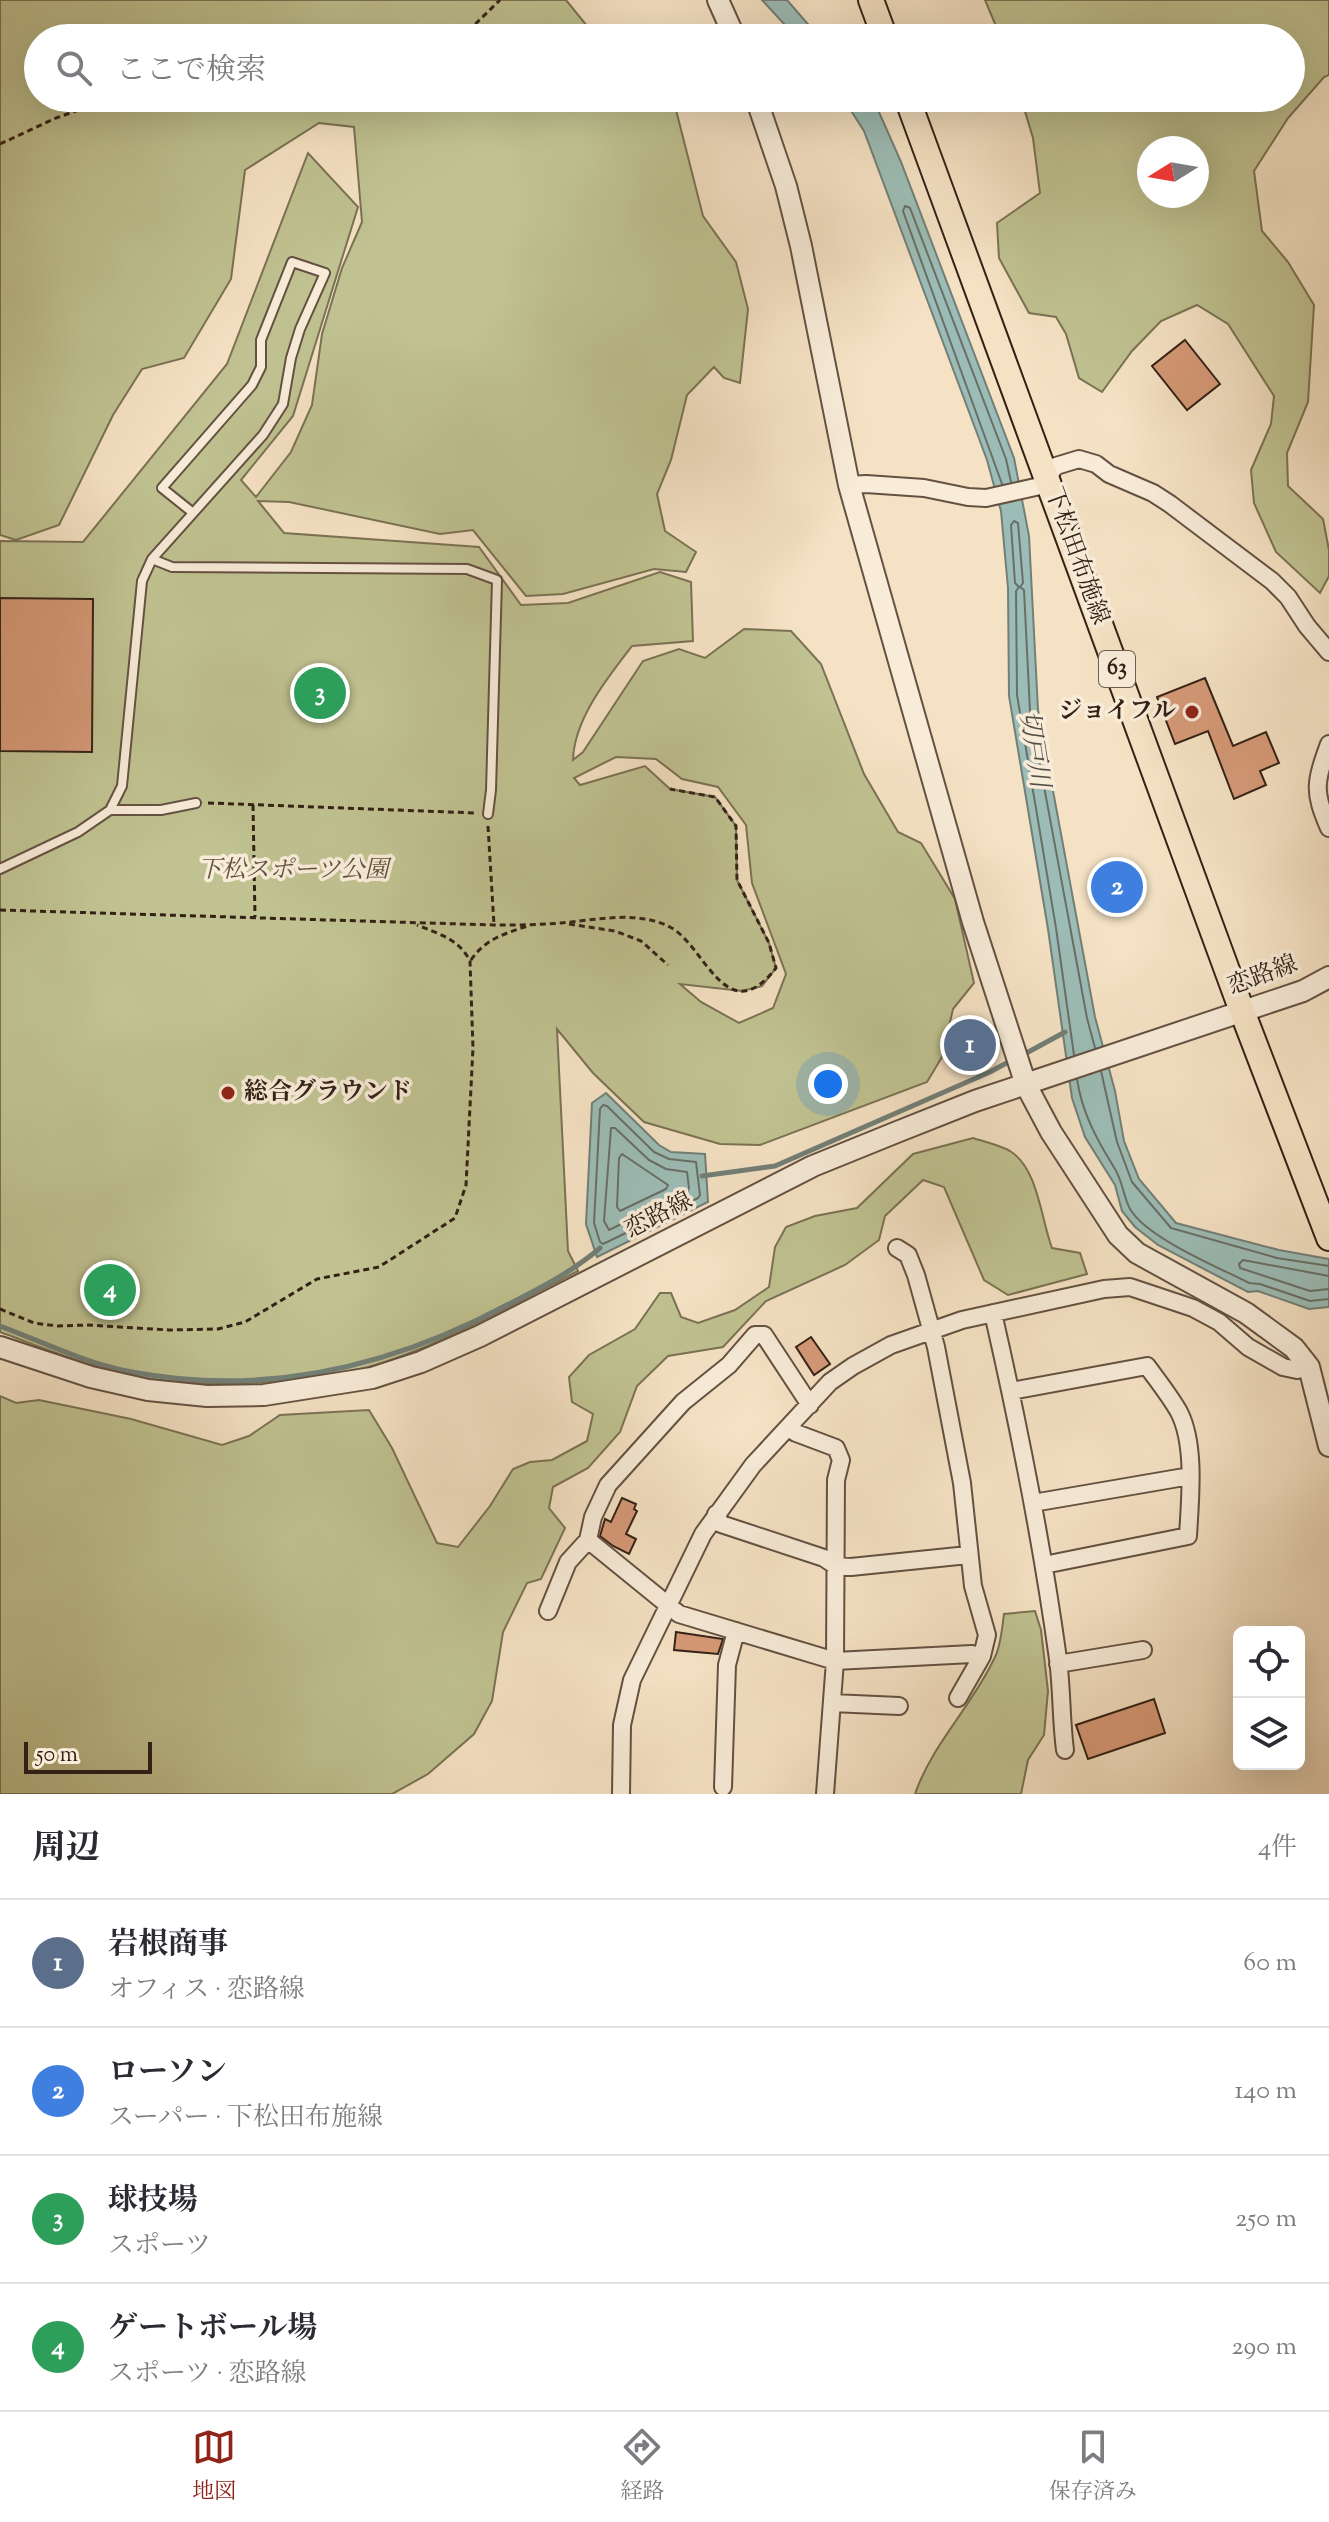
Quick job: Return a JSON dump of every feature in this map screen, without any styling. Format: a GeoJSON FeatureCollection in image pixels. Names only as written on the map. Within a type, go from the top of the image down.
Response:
{"type":"FeatureCollection","features":[{"type":"Feature","properties":{"kind":"main road"},"geometry":{"type":"LineString","coordinates":[[871,0],[880,24]]}},
{"type":"Feature","properties":{"kind":"main road","name":"下松田布施線"},"geometry":{"type":"LineString","coordinates":[[912,112],[1037,484],[1329,1238]]}},
{"type":"Feature","properties":{"kind":"street"},"geometry":{"type":"LineString","coordinates":[[718,0],[729,24]]}},
{"type":"Feature","properties":{"kind":"street"},"geometry":{"type":"LineString","coordinates":[[761,112],[786,186],[801,246],[849,485],[973,922],[1026,1085],[1051,1132],[1118,1235],[1137,1253],[1246,1313],[1294,1348],[1309,1367],[1329,1446]]}},
{"type":"Feature","properties":{"kind":"street"},"geometry":{"type":"LineString","coordinates":[[849,485],[924,488],[986,498],[1037,484],[1056,466],[1079,459],[1096,464],[1109,474],[1153,493],[1195,521],[1272,581],[1288,597],[1329,652]]}},
{"type":"Feature","properties":{"kind":"street"},"geometry":{"type":"LineString","coordinates":[[1329,744],[1316,786],[1317,801],[1329,828]]}},
{"type":"Feature","properties":{"kind":"street","name":"恋路線"},"geometry":{"type":"LineString","coordinates":[[0,1347],[91,1377],[134,1387],[207,1396],[264,1395],[372,1378],[421,1362],[480,1336],[813,1166],[975,1101],[1303,991],[1329,977]]}},
{"type":"Feature","properties":{"kind":"street"},"geometry":{"type":"LineString","coordinates":[[897,1248],[908,1255],[916,1275],[936,1347],[962,1483],[973,1586],[987,1635],[982,1656],[958,1698]]}},
{"type":"Feature","properties":{"kind":"street"},"geometry":{"type":"LineString","coordinates":[[621,1794],[622,1725],[632,1680],[716,1514],[753,1465],[830,1382],[853,1366],[891,1345],[993,1313],[1104,1289],[1130,1287],[1193,1308],[1219,1322],[1248,1347],[1283,1367],[1297,1370],[1309,1367]]}},
{"type":"Feature","properties":{"kind":"street"},"geometry":{"type":"LineString","coordinates":[[993,1313],[1044,1565],[1058,1664],[1065,1750]]}},
{"type":"Feature","properties":{"kind":"street"},"geometry":{"type":"LineString","coordinates":[[548,1611],[568,1562],[588,1540],[593,1517],[608,1485],[673,1413],[729,1365],[755,1335],[764,1335],[810,1405]]}},
{"type":"Feature","properties":{"kind":"street"},"geometry":{"type":"LineString","coordinates":[[1011,1391],[1147,1366],[1180,1414],[1186,1435],[1190,1476],[1188,1536],[1044,1565]]}},
{"type":"Feature","properties":{"kind":"street"},"geometry":{"type":"LineString","coordinates":[[789,1428],[836,1448],[841,1460],[836,1480],[835,1661],[825,1794]]}},
{"type":"Feature","properties":{"kind":"street"},"geometry":{"type":"LineString","coordinates":[[1033,1503],[1190,1476]]}},
{"type":"Feature","properties":{"kind":"street"},"geometry":{"type":"LineString","coordinates":[[716,1514],[721,1524],[824,1558],[836,1566],[968,1555]]}},
{"type":"Feature","properties":{"kind":"street"},"geometry":{"type":"LineString","coordinates":[[588,1540],[679,1614],[835,1661],[982,1656]]}},
{"type":"Feature","properties":{"kind":"street"},"geometry":{"type":"LineString","coordinates":[[723,1787],[727,1665],[736,1631]]}},
{"type":"Feature","properties":{"kind":"street"},"geometry":{"type":"LineString","coordinates":[[1058,1664],[1143,1650]]}},
{"type":"Feature","properties":{"kind":"street"},"geometry":{"type":"LineString","coordinates":[[832,1703],[899,1706]]}},
{"type":"Feature","properties":{"kind":"lane"},"geometry":{"type":"LineString","coordinates":[[0,869],[78,832],[110,810],[122,786],[142,581],[152,559],[263,435],[283,404],[300,329],[325,273],[292,262],[261,340],[261,367],[252,385],[162,488],[192,512]]}},
{"type":"Feature","properties":{"kind":"lane"},"geometry":{"type":"LineString","coordinates":[[152,559],[172,567],[467,569],[497,580],[488,814]]}},
{"type":"Feature","properties":{"kind":"lane"},"geometry":{"type":"LineString","coordinates":[[110,810],[161,810],[196,803]]}},
{"type":"Feature","properties":{"kind":"path"},"geometry":{"type":"LineString","coordinates":[[475,24],[500,0]]}},
{"type":"Feature","properties":{"kind":"path"},"geometry":{"type":"LineString","coordinates":[[0,144],[73,112]]}},
{"type":"Feature","properties":{"kind":"path"},"geometry":{"type":"LineString","coordinates":[[0,910],[494,925],[532,925],[615,917],[650,918],[674,928],[718,981],[742,991],[762,986],[776,968],[769,943],[737,880],[736,826],[715,797],[670,789]]}},
{"type":"Feature","properties":{"kind":"path"},"geometry":{"type":"LineString","coordinates":[[196,803],[488,814],[494,925]]}},
{"type":"Feature","properties":{"kind":"path"},"geometry":{"type":"LineString","coordinates":[[253,804],[255,917]]}},
{"type":"Feature","properties":{"kind":"path"},"geometry":{"type":"LineString","coordinates":[[0,1309],[34,1323],[58,1326],[218,1329],[245,1322],[317,1279],[379,1267],[455,1218],[466,1185],[473,1048],[470,961],[464,949],[453,940],[413,923]]}},
{"type":"Feature","properties":{"kind":"path"},"geometry":{"type":"LineString","coordinates":[[561,923],[615,931],[641,941],[668,965]]}},
{"type":"Feature","properties":{"kind":"path"},"geometry":{"type":"LineString","coordinates":[[470,961],[477,950],[499,935],[532,925]]}},
{"type":"Feature","properties":{"kind":"green space","name":"下松スポーツ公園"},"geometry":{"type":"Polygon","coordinates":[[[0,0],[566,0],[585,24],[24,24],[24,112],[677,112],[703,216],[736,262],[748,309],[740,383],[724,378],[714,367],[687,395],[671,460],[657,494],[665,531],[696,552],[686,572],[654,569],[563,594],[526,596],[473,530],[440,534],[289,502],[258,501],[284,533],[479,547],[521,605],[568,603],[660,572],[691,582],[693,641],[632,646],[586,714],[579,729],[573,760],[583,752],[643,661],[679,649],[705,658],[744,629],[791,631],[821,664],[864,774],[898,832],[921,843],[955,899],[974,983],[953,1009],[942,1057],[927,1082],[760,1145],[720,1144],[644,1122],[593,1073],[557,1029],[568,1251],[578,1271],[439,1341],[365,1368],[272,1382],[178,1382],[112,1371],[0,1332],[0,541],[83,542],[227,364],[308,153],[358,207],[293,416],[241,480],[256,497],[291,452],[312,405],[322,334],[342,268],[362,222],[354,127],[319,123],[245,170],[231,279],[184,358],[142,369],[113,415],[59,525],[16,540],[0,535],[0,0]],[[616,757],[574,778],[580,785],[645,766],[670,789],[715,797],[736,826],[737,880],[769,943],[776,968],[762,986],[742,991],[680,984],[701,1002],[739,1023],[773,1008],[786,974],[752,883],[746,825],[718,787],[682,779],[656,759],[616,757]]]}},
{"type":"Feature","properties":{"kind":"green space"},"geometry":{"type":"Polygon","coordinates":[[[985,0],[1329,0],[1329,75],[1305,99],[1305,24],[995,24],[985,0]]]}},
{"type":"Feature","properties":{"kind":"green space"},"geometry":{"type":"Polygon","coordinates":[[[1025,112],[1293,112],[1254,171],[1262,231],[1288,262],[1314,305],[1308,402],[1287,453],[1288,486],[1323,519],[1329,550],[1329,576],[1320,593],[1276,552],[1254,503],[1251,470],[1271,424],[1274,396],[1228,324],[1197,305],[1161,321],[1132,351],[1102,392],[1079,378],[1066,334],[1056,317],[1029,313],[999,258],[997,223],[1040,193],[1033,138],[1025,112]]]}},
{"type":"Feature","properties":{"kind":"green space"},"geometry":{"type":"Polygon","coordinates":[[[973,1138],[1006,1149],[1019,1159],[1033,1182],[1052,1248],[1080,1253],[1087,1274],[1008,1295],[984,1280],[944,1187],[923,1180],[885,1216],[879,1240],[845,1265],[766,1301],[723,1347],[668,1356],[637,1386],[620,1432],[588,1468],[553,1487],[549,1508],[565,1528],[541,1579],[527,1583],[503,1632],[492,1701],[474,1734],[428,1774],[392,1794],[0,1794],[0,1396],[16,1403],[39,1400],[131,1419],[222,1445],[249,1436],[280,1415],[369,1410],[392,1448],[437,1543],[458,1547],[490,1506],[513,1469],[530,1462],[552,1460],[587,1441],[593,1414],[572,1402],[569,1377],[589,1355],[635,1329],[660,1293],[671,1293],[681,1317],[698,1323],[735,1310],[769,1287],[775,1247],[786,1227],[815,1216],[857,1208],[913,1154],[973,1138]]]}},
{"type":"Feature","properties":{"kind":"green space"},"geometry":{"type":"Polygon","coordinates":[[[1035,1611],[1041,1630],[1048,1691],[1044,1735],[1028,1760],[1021,1794],[915,1794],[932,1758],[976,1692],[995,1657],[1004,1614],[1035,1611]]]}},
{"type":"Feature","properties":{"kind":"water"},"geometry":{"type":"Polygon","coordinates":[[[762,0],[787,0],[808,24],[784,24],[762,0]]]}},
{"type":"Feature","properties":{"kind":"water","name":"切戸川"},"geometry":{"type":"Polygon","coordinates":[[[852,112],[879,112],[1014,458],[1029,536],[1038,710],[1095,1017],[1115,1091],[1124,1141],[1139,1179],[1176,1223],[1279,1250],[1329,1259],[1329,1307],[1309,1309],[1258,1291],[1248,1292],[1158,1245],[1135,1227],[1122,1211],[1115,1185],[1085,1137],[1072,1098],[1048,929],[1009,696],[1008,588],[1001,511],[987,460],[864,131],[852,112]]]}},
{"type":"Feature","properties":{"kind":"water"},"geometry":{"type":"Polygon","coordinates":[[[606,1093],[659,1145],[671,1152],[705,1154],[708,1202],[597,1257],[586,1224],[592,1103],[606,1093]]]}},
{"type":"Feature","properties":{"kind":"building"},"geometry":{"type":"Polygon","coordinates":[[[1185,340],[1220,384],[1187,410],[1152,366],[1185,340]]]}},
{"type":"Feature","properties":{"kind":"building"},"geometry":{"type":"Polygon","coordinates":[[[0,598],[93,599],[92,752],[0,751],[0,598]]]}},
{"type":"Feature","properties":{"kind":"building"},"geometry":{"type":"Polygon","coordinates":[[[1205,678],[1233,746],[1266,732],[1279,763],[1260,771],[1266,785],[1234,799],[1208,731],[1175,744],[1157,697],[1205,678]]]}},
{"type":"Feature","properties":{"kind":"building"},"geometry":{"type":"Polygon","coordinates":[[[1124,864],[1138,900],[1110,912],[1095,875],[1124,864]]]}},
{"type":"Feature","properties":{"kind":"building"},"geometry":{"type":"Polygon","coordinates":[[[959,1019],[988,1024],[981,1071],[952,1067],[959,1019]]]}},
{"type":"Feature","properties":{"kind":"building"},"geometry":{"type":"Polygon","coordinates":[[[811,1337],[830,1364],[814,1375],[796,1347],[811,1337]]]}},
{"type":"Feature","properties":{"kind":"building"},"geometry":{"type":"Polygon","coordinates":[[[622,1498],[636,1504],[634,1509],[637,1511],[626,1534],[636,1539],[629,1554],[600,1536],[605,1519],[611,1522],[622,1498]]]}},
{"type":"Feature","properties":{"kind":"building"},"geometry":{"type":"Polygon","coordinates":[[[676,1632],[723,1639],[718,1654],[674,1650],[676,1632]]]}},
{"type":"Feature","properties":{"kind":"building"},"geometry":{"type":"Polygon","coordinates":[[[1154,1699],[1165,1733],[1088,1759],[1076,1725],[1154,1699]]]}},
{"type":"Feature","properties":{"kind":"waterway"},"geometry":{"type":"LineString","coordinates":[[1021,1056],[1065,1032]]}},
{"type":"Feature","properties":{"kind":"waterway"},"geometry":{"type":"LineString","coordinates":[[702,1176],[775,1166],[1012,1060]]}},
{"type":"Feature","properties":{"kind":"waterway"},"geometry":{"type":"LineString","coordinates":[[0,1326],[115,1368],[181,1379],[230,1381],[325,1372],[417,1346],[462,1327],[567,1272],[600,1248]]}},
{"type":"Feature","properties":{"kind":"place","name":"球技場"},"geometry":{"type":"Point","coordinates":[320,693]}},
{"type":"Feature","properties":{"kind":"place","name":"ジョイフル"},"geometry":{"type":"Point","coordinates":[1192,712]}},
{"type":"Feature","properties":{"kind":"place","name":"ローソン"},"geometry":{"type":"Point","coordinates":[1117,887]}},
{"type":"Feature","properties":{"kind":"place","name":"岩根商事"},"geometry":{"type":"Point","coordinates":[970,1045]}},
{"type":"Feature","properties":{"kind":"place","name":"総合グラウンド"},"geometry":{"type":"Point","coordinates":[228,1093]}},
{"type":"Feature","properties":{"kind":"place","name":"ゲートボール場"},"geometry":{"type":"Point","coordinates":[110,1290]}}]}
